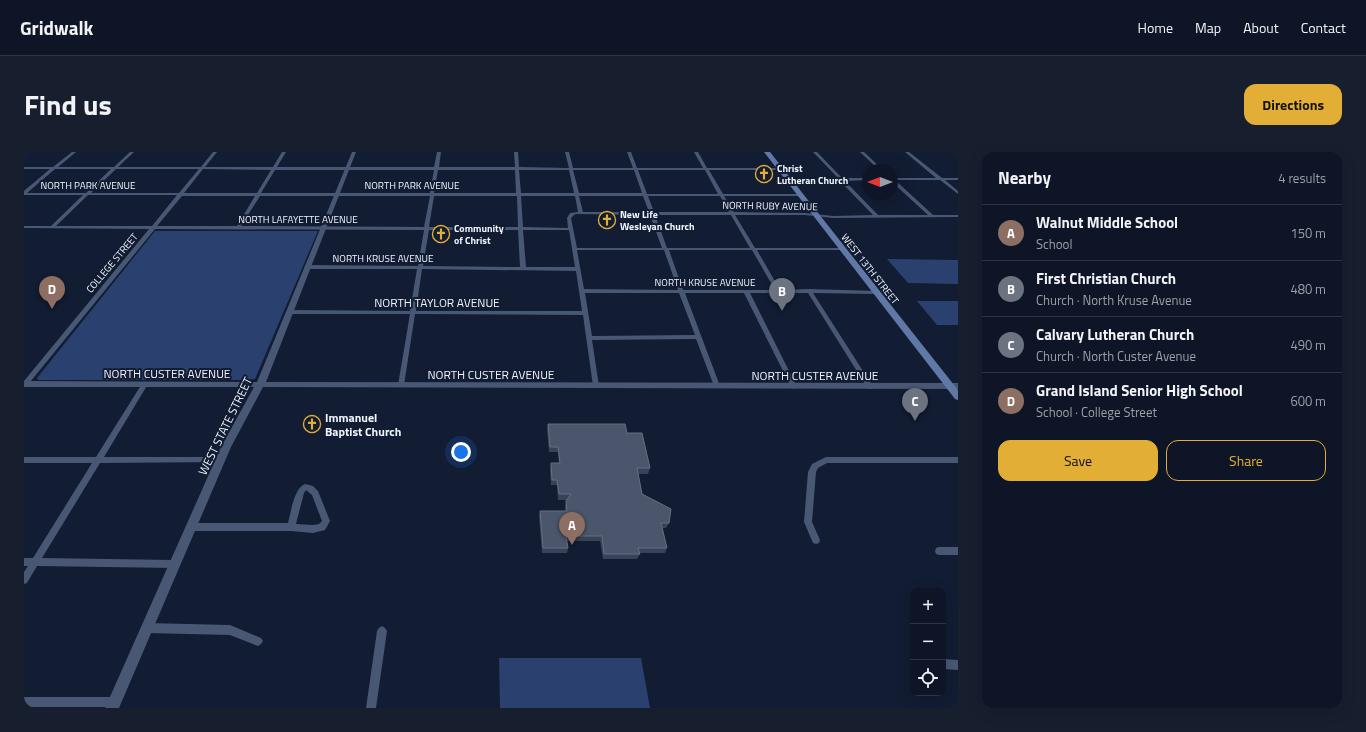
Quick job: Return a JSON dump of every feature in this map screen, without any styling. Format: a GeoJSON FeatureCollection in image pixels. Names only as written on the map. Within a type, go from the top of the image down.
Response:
{"type":"FeatureCollection","features":[{"type":"Feature","properties":{"kind":"main road","name":"WEST 13TH STREET"},"geometry":{"type":"LineString","coordinates":[[767,152],[875,292],[954,386],[958,397]]}},
{"type":"Feature","properties":{"kind":"street"},"geometry":{"type":"LineString","coordinates":[[24,194],[74,152]]}},
{"type":"Feature","properties":{"kind":"street"},"geometry":{"type":"LineString","coordinates":[[52,227],[132,152]]}},
{"type":"Feature","properties":{"kind":"street","name":"COLLEGE STREET"},"geometry":{"type":"LineString","coordinates":[[24,385],[215,152]]}},
{"type":"Feature","properties":{"kind":"street"},"geometry":{"type":"LineString","coordinates":[[238,228],[284,152]]}},
{"type":"Feature","properties":{"kind":"street","name":"WEST STATE STREET"},"geometry":{"type":"LineString","coordinates":[[113,705],[221,460],[260,385],[354,152]]}},
{"type":"Feature","properties":{"kind":"street"},"geometry":{"type":"LineString","coordinates":[[401,385],[439,152]]}},
{"type":"Feature","properties":{"kind":"street"},"geometry":{"type":"LineString","coordinates":[[516,152],[523,267]]}},
{"type":"Feature","properties":{"kind":"street"},"geometry":{"type":"LineString","coordinates":[[567,152],[581,213],[572,214],[569,218],[582,291],[596,386]]}},
{"type":"Feature","properties":{"kind":"street"},"geometry":{"type":"LineString","coordinates":[[629,152],[717,386]]}},
{"type":"Feature","properties":{"kind":"street"},"geometry":{"type":"LineString","coordinates":[[696,152],[778,291]]}},
{"type":"Feature","properties":{"kind":"street"},"geometry":{"type":"LineString","coordinates":[[815,152],[877,217]]}},
{"type":"Feature","properties":{"kind":"street"},"geometry":{"type":"LineString","coordinates":[[862,152],[875,164]]}},
{"type":"Feature","properties":{"kind":"street"},"geometry":{"type":"LineString","coordinates":[[907,152],[958,193]]}},
{"type":"Feature","properties":{"kind":"street"},"geometry":{"type":"LineString","coordinates":[[953,152],[958,155]]}},
{"type":"Feature","properties":{"kind":"street"},"geometry":{"type":"LineString","coordinates":[[24,164],[204,166]]}},
{"type":"Feature","properties":{"kind":"street"},"geometry":{"type":"LineString","coordinates":[[24,168],[204,166],[778,167]]}},
{"type":"Feature","properties":{"kind":"street"},"geometry":{"type":"LineString","coordinates":[[789,180],[862,179]]}},
{"type":"Feature","properties":{"kind":"street"},"geometry":{"type":"LineString","coordinates":[[898,179],[958,179]]}},
{"type":"Feature","properties":{"kind":"street"},"geometry":{"type":"LineString","coordinates":[[898,185],[932,216]]}},
{"type":"Feature","properties":{"kind":"street","name":"NORTH PARK AVENUE"},"geometry":{"type":"LineString","coordinates":[[24,194],[800,195]]}},
{"type":"Feature","properties":{"kind":"street","name":"NORTH RUBY AVENUE"},"geometry":{"type":"LineString","coordinates":[[581,213],[805,214],[877,217],[958,216]]}},
{"type":"Feature","properties":{"kind":"street","name":"NORTH LAFAYETTE AVENUE"},"geometry":{"type":"LineString","coordinates":[[24,227],[571,229]]}},
{"type":"Feature","properties":{"kind":"street"},"geometry":{"type":"LineString","coordinates":[[575,249],[842,249]]}},
{"type":"Feature","properties":{"kind":"street","name":"NORTH KRUSE AVENUE"},"geometry":{"type":"LineString","coordinates":[[307,267],[523,267],[578,269]]}},
{"type":"Feature","properties":{"kind":"street","name":"NORTH KRUSE AVENUE"},"geometry":{"type":"LineString","coordinates":[[582,291],[875,292]]}},
{"type":"Feature","properties":{"kind":"street"},"geometry":{"type":"LineString","coordinates":[[809,291],[870,386]]}},
{"type":"Feature","properties":{"kind":"street"},"geometry":{"type":"LineString","coordinates":[[746,292],[794,387]]}},
{"type":"Feature","properties":{"kind":"street","name":"NORTH TAYLOR AVENUE"},"geometry":{"type":"LineString","coordinates":[[289,312],[585,313]]}},
{"type":"Feature","properties":{"kind":"street"},"geometry":{"type":"LineString","coordinates":[[589,338],[699,337]]}},
{"type":"Feature","properties":{"kind":"street"},"geometry":{"type":"LineString","coordinates":[[24,580],[145,384]]}},
{"type":"Feature","properties":{"kind":"street","name":"NORTH CUSTER AVENUE"},"geometry":{"type":"LineString","coordinates":[[24,385],[954,386]]}},
{"type":"Feature","properties":{"kind":"street"},"geometry":{"type":"LineString","coordinates":[[24,460],[221,460]]}},
{"type":"Feature","properties":{"kind":"street"},"geometry":{"type":"LineString","coordinates":[[816,540],[808,522],[812,472],[815,466],[826,460],[958,460]]}},
{"type":"Feature","properties":{"kind":"street"},"geometry":{"type":"LineString","coordinates":[[191,527],[291,527],[313,529],[322,527],[326,521],[315,493],[310,488],[305,487],[300,491],[291,527]]}},
{"type":"Feature","properties":{"kind":"street"},"geometry":{"type":"LineString","coordinates":[[939,551],[958,551]]}},
{"type":"Feature","properties":{"kind":"street"},"geometry":{"type":"LineString","coordinates":[[24,562],[174,564]]}},
{"type":"Feature","properties":{"kind":"street"},"geometry":{"type":"LineString","coordinates":[[146,628],[230,630],[258,640]]}},
{"type":"Feature","properties":{"kind":"street"},"geometry":{"type":"LineString","coordinates":[[371,708],[382,632]]}},
{"type":"Feature","properties":{"kind":"street"},"geometry":{"type":"LineString","coordinates":[[946,664],[958,664]]}},
{"type":"Feature","properties":{"kind":"street"},"geometry":{"type":"LineString","coordinates":[[24,702],[113,705]]}},
{"type":"Feature","properties":{"kind":"shaded area"},"geometry":{"type":"Polygon","coordinates":[[[155,231],[318,231],[255,379],[38,380],[37,378],[155,231]]]}},
{"type":"Feature","properties":{"kind":"shaded area"},"geometry":{"type":"Polygon","coordinates":[[[887,259],[958,260],[958,284],[908,283],[887,259]]]}},
{"type":"Feature","properties":{"kind":"shaded area"},"geometry":{"type":"Polygon","coordinates":[[[917,301],[958,301],[958,325],[937,325],[917,301]]]}},
{"type":"Feature","properties":{"kind":"shaded area"},"geometry":{"type":"Polygon","coordinates":[[[499,658],[641,658],[650,708],[500,708],[499,658]]]}},
{"type":"Feature","properties":{"kind":"building"},"geometry":{"type":"Polygon","coordinates":[[[548,424],[625,424],[627,433],[642,433],[650,468],[637,468],[642,494],[671,509],[669,523],[661,523],[667,548],[638,548],[640,554],[604,554],[602,536],[566,536],[568,548],[543,548],[540,511],[567,511],[566,501],[571,494],[559,494],[557,480],[552,480],[551,463],[560,463],[558,447],[550,447],[548,424]]]}},
{"type":"Feature","properties":{"kind":"place","name":"Christ Lutheran Church"},"geometry":{"type":"Point","coordinates":[764,174]}},
{"type":"Feature","properties":{"kind":"place","name":"New Life Wesleyan Church"},"geometry":{"type":"Point","coordinates":[607,220]}},
{"type":"Feature","properties":{"kind":"place","name":"Community of Christ"},"geometry":{"type":"Point","coordinates":[441,234]}},
{"type":"Feature","properties":{"kind":"place","name":"Grand Island Senior High School"},"geometry":{"type":"Point","coordinates":[52,309]}},
{"type":"Feature","properties":{"kind":"place","name":"First Christian Church"},"geometry":{"type":"Point","coordinates":[782,311]}},
{"type":"Feature","properties":{"kind":"place","name":"Calvary Lutheran Church"},"geometry":{"type":"Point","coordinates":[915,421]}},
{"type":"Feature","properties":{"kind":"place","name":"Immanuel Baptist Church"},"geometry":{"type":"Point","coordinates":[312,424]}},
{"type":"Feature","properties":{"kind":"place","name":"Walnut Middle School"},"geometry":{"type":"Point","coordinates":[572,545]}}]}
